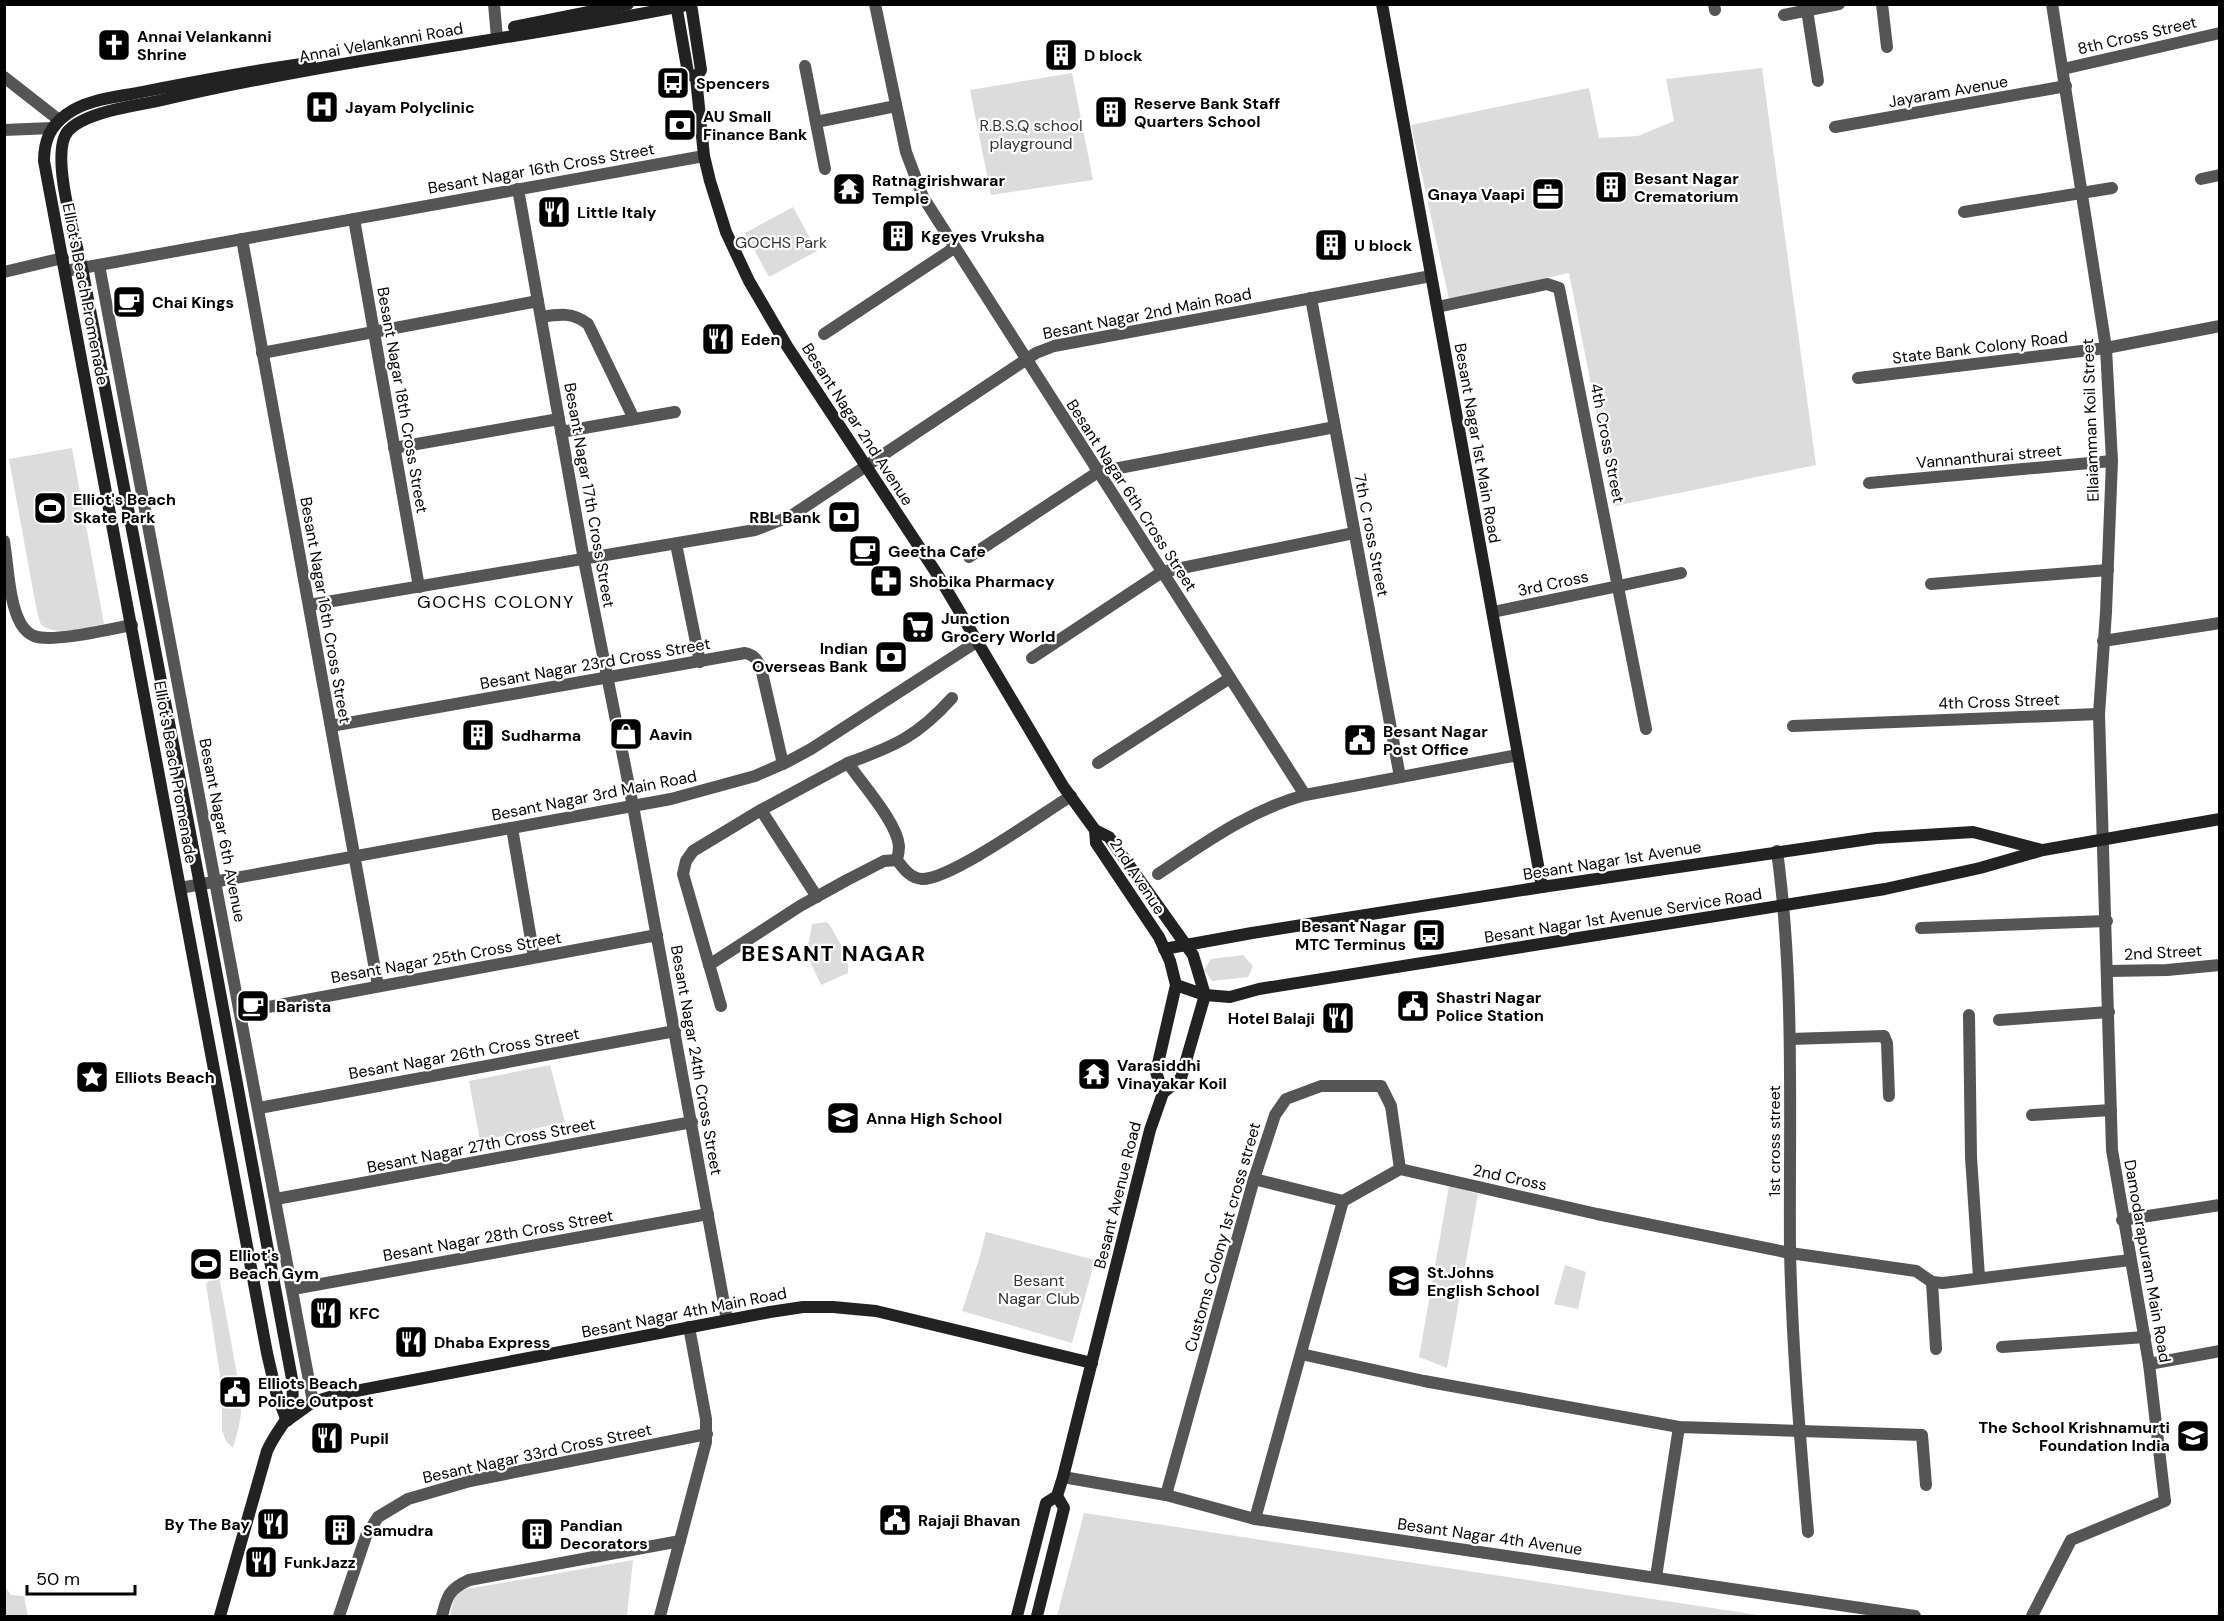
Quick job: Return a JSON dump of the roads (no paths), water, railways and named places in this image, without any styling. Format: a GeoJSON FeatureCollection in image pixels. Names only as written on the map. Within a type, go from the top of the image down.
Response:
{"type":"FeatureCollection","features":[{"type":"Feature","properties":{"kind":"street"},"geometry":{"type":"LineString","coordinates":[[494,4],[497,34]]}},
{"type":"Feature","properties":{"kind":"street","name":"Annai Velankanni Road"},"geometry":{"type":"LineString","coordinates":[[497,34],[628,4]]}},
{"type":"Feature","properties":{"kind":"street"},"geometry":{"type":"LineString","coordinates":[[691,4],[700,70],[696,78]]}},
{"type":"Feature","properties":{"kind":"street","name":"Annai Velankanni Road"},"geometry":{"type":"LineString","coordinates":[[56,124],[81,106],[113,98],[201,86],[643,9],[691,4]]}},
{"type":"Feature","properties":{"kind":"street","name":"Besant Nagar 6th Cross Street"},"geometry":{"type":"LineString","coordinates":[[875,4],[912,172],[923,197],[1305,795]]}},
{"type":"Feature","properties":{"kind":"street","name":"Besant Nagar 1st Main Road"},"geometry":{"type":"LineString","coordinates":[[1382,4],[1542,887]]}},
{"type":"Feature","properties":{"kind":"street"},"geometry":{"type":"LineString","coordinates":[[1784,15],[1839,4]]}},
{"type":"Feature","properties":{"kind":"street"},"geometry":{"type":"LineString","coordinates":[[1882,4],[1887,48]]}},
{"type":"Feature","properties":{"kind":"street","name":"Ellaiamman Koil Street"},"geometry":{"type":"LineString","coordinates":[[2052,4],[2106,348],[2112,461],[2099,714],[2102,839]]}},
{"type":"Feature","properties":{"kind":"street","name":"Besant Nagar 2nd Avenue"},"geometry":{"type":"LineString","coordinates":[[676,6],[688,73],[696,78],[704,156],[710,182],[726,232],[749,281],[787,346],[937,573],[1063,786],[1095,830]]}},
{"type":"Feature","properties":{"kind":"street"},"geometry":{"type":"LineString","coordinates":[[1807,10],[1818,81]]}},
{"type":"Feature","properties":{"kind":"street","name":"8th Cross Street"},"geometry":{"type":"LineString","coordinates":[[2063,69],[2220,33]]}},
{"type":"Feature","properties":{"kind":"street"},"geometry":{"type":"LineString","coordinates":[[805,66],[825,169]]}},
{"type":"Feature","properties":{"kind":"street"},"geometry":{"type":"LineString","coordinates":[[4,78],[56,124]]}},
{"type":"Feature","properties":{"kind":"street","name":"Annai Velankanni Road"},"geometry":{"type":"LineString","coordinates":[[65,137],[78,123],[102,114],[201,86]]}},
{"type":"Feature","properties":{"kind":"street","name":"Jayaram Avenue"},"geometry":{"type":"LineString","coordinates":[[1835,128],[2066,86]]}},
{"type":"Feature","properties":{"kind":"street"},"geometry":{"type":"LineString","coordinates":[[816,122],[896,106]]}},
{"type":"Feature","properties":{"kind":"street"},"geometry":{"type":"LineString","coordinates":[[4,130],[56,124]]}},
{"type":"Feature","properties":{"kind":"street","name":"Elliot's Beach Promenade"},"geometry":{"type":"LineString","coordinates":[[56,124],[44,148],[44,161],[267,1353],[276,1392],[287,1421]]}},
{"type":"Feature","properties":{"kind":"street","name":"Elliot's Beach Promenade"},"geometry":{"type":"LineString","coordinates":[[65,137],[60,152],[62,173],[290,1362],[292,1409],[287,1421],[275,1435],[267,1451],[220,1617]]}},
{"type":"Feature","properties":{"kind":"street","name":"Besant Nagar 16th Cross Street"},"geometry":{"type":"LineString","coordinates":[[4,272],[64,265],[82,268],[704,156]]}},
{"type":"Feature","properties":{"kind":"street"},"geometry":{"type":"LineString","coordinates":[[2201,179],[2220,175]]}},
{"type":"Feature","properties":{"kind":"street"},"geometry":{"type":"LineString","coordinates":[[1964,212],[2112,188]]}},
{"type":"Feature","properties":{"kind":"street","name":"Besant Nagar 17th Cross Street"},"geometry":{"type":"LineString","coordinates":[[518,189],[584,560],[633,806]]}},
{"type":"Feature","properties":{"kind":"street","name":"Besant Nagar 18th Cross Street"},"geometry":{"type":"LineString","coordinates":[[354,219],[419,587]]}},
{"type":"Feature","properties":{"kind":"street","name":"Besant Nagar 16th Cross Street"},"geometry":{"type":"LineString","coordinates":[[242,239],[378,986]]}},
{"type":"Feature","properties":{"kind":"street"},"geometry":{"type":"LineString","coordinates":[[824,333],[954,248]]}},
{"type":"Feature","properties":{"kind":"street","name":"Besant Nagar 6th Avenue"},"geometry":{"type":"LineString","coordinates":[[99,265],[313,1402]]}},
{"type":"Feature","properties":{"kind":"street","name":"Besant Nagar 2nd Main Road"},"geometry":{"type":"LineString","coordinates":[[309,605],[584,560],[773,525],[867,467],[1025,360],[1054,345],[1431,276]]}},
{"type":"Feature","properties":{"kind":"street","name":"4th Cross Street"},"geometry":{"type":"LineString","coordinates":[[1437,308],[1547,284],[1559,288],[1646,729]]}},
{"type":"Feature","properties":{"kind":"street","name":"7th C ross Street"},"geometry":{"type":"LineString","coordinates":[[1311,298],[1400,777]]}},
{"type":"Feature","properties":{"kind":"street"},"geometry":{"type":"LineString","coordinates":[[262,353],[538,301]]}},
{"type":"Feature","properties":{"kind":"street"},"geometry":{"type":"LineString","coordinates":[[541,317],[568,314],[579,316],[588,324],[634,419]]}},
{"type":"Feature","properties":{"kind":"street","name":"State Bank Colony Road"},"geometry":{"type":"LineString","coordinates":[[1858,378],[2106,348],[2220,326]]}},
{"type":"Feature","properties":{"kind":"street"},"geometry":{"type":"LineString","coordinates":[[561,432],[675,412]]}},
{"type":"Feature","properties":{"kind":"street"},"geometry":{"type":"LineString","coordinates":[[394,448],[559,419]]}},
{"type":"Feature","properties":{"kind":"street"},"geometry":{"type":"LineString","coordinates":[[969,557],[1098,472],[1335,427]]}},
{"type":"Feature","properties":{"kind":"street","name":"Vannanthurai street"},"geometry":{"type":"LineString","coordinates":[[1869,483],[2112,461]]}},
{"type":"Feature","properties":{"kind":"street"},"geometry":{"type":"LineString","coordinates":[[1032,657],[1162,572],[1354,532]]}},
{"type":"Feature","properties":{"kind":"street"},"geometry":{"type":"LineString","coordinates":[[4,542],[8,589],[19,622],[34,636],[61,636],[132,625]]}},
{"type":"Feature","properties":{"kind":"street"},"geometry":{"type":"LineString","coordinates":[[676,544],[700,662]]}},
{"type":"Feature","properties":{"kind":"street"},"geometry":{"type":"LineString","coordinates":[[1931,584],[2108,570]]}},
{"type":"Feature","properties":{"kind":"street","name":"3rd Cross"},"geometry":{"type":"LineString","coordinates":[[1493,612],[1681,573]]}},
{"type":"Feature","properties":{"kind":"street"},"geometry":{"type":"LineString","coordinates":[[2103,641],[2220,623]]}},
{"type":"Feature","properties":{"kind":"street","name":"Besant Nagar 3rd Main Road"},"geometry":{"type":"LineString","coordinates":[[180,888],[671,799],[724,786],[755,776],[811,749],[978,641]]}},
{"type":"Feature","properties":{"kind":"street","name":"Besant Nagar 23rd Cross Street"},"geometry":{"type":"LineString","coordinates":[[331,726],[745,653],[757,659],[765,680],[783,764]]}},
{"type":"Feature","properties":{"kind":"street"},"geometry":{"type":"LineString","coordinates":[[1098,763],[1230,678]]}},
{"type":"Feature","properties":{"kind":"street"},"geometry":{"type":"LineString","coordinates":[[721,1006],[683,874],[686,861],[693,851],[761,810],[848,763],[903,741],[932,720],[952,698]]}},
{"type":"Feature","properties":{"kind":"street","name":"4th Cross Street"},"geometry":{"type":"LineString","coordinates":[[1793,726],[2099,714]]}},
{"type":"Feature","properties":{"kind":"street"},"geometry":{"type":"LineString","coordinates":[[1158,874],[1242,820],[1275,804],[1305,795],[1518,755]]}},
{"type":"Feature","properties":{"kind":"street"},"geometry":{"type":"LineString","coordinates":[[848,763],[893,828],[899,845],[897,860],[910,876],[920,879],[940,876],[1071,796]]}},
{"type":"Feature","properties":{"kind":"street","name":"Besant Nagar 24th Cross Street"},"geometry":{"type":"LineString","coordinates":[[633,806],[727,1320]]}},
{"type":"Feature","properties":{"kind":"street"},"geometry":{"type":"LineString","coordinates":[[761,810],[817,897]]}},
{"type":"Feature","properties":{"kind":"street","name":"Besant Nagar 1st Avenue Service Road"},"geometry":{"type":"LineString","coordinates":[[1176,985],[1206,995],[1230,997],[1259,989],[1885,889],[1980,868],[2043,850],[2220,819]]}},
{"type":"Feature","properties":{"kind":"street"},"geometry":{"type":"LineString","coordinates":[[512,828],[534,957]]}},
{"type":"Feature","properties":{"kind":"street"},"geometry":{"type":"LineString","coordinates":[[1095,830],[1109,837],[1186,944],[1193,955],[1206,995],[1181,1078],[1163,1093]]}},
{"type":"Feature","properties":{"kind":"street","name":"2nd Avenue"},"geometry":{"type":"LineString","coordinates":[[1095,830],[1096,843],[1159,937],[1170,961],[1176,985]]}},
{"type":"Feature","properties":{"kind":"street","name":"Besant Nagar 1st Avenue"},"geometry":{"type":"LineString","coordinates":[[1164,949],[1542,887],[1876,838],[1973,832],[2043,850]]}},
{"type":"Feature","properties":{"kind":"street","name":"Damodarapuram Main Road"},"geometry":{"type":"LineString","coordinates":[[2032,1617],[2071,1540],[2165,1501],[2145,1337],[2122,1220],[2112,1149],[2107,921],[2102,839]]}},
{"type":"Feature","properties":{"kind":"street","name":"1st cross street"},"geometry":{"type":"LineString","coordinates":[[1777,851],[1785,906],[1790,1039],[1790,1252],[1799,1431],[1808,1532]]}},
{"type":"Feature","properties":{"kind":"street"},"geometry":{"type":"LineString","coordinates":[[709,965],[817,897],[884,861],[897,860]]}},
{"type":"Feature","properties":{"kind":"street"},"geometry":{"type":"LineString","coordinates":[[1921,928],[2107,921]]}},
{"type":"Feature","properties":{"kind":"street","name":"Besant Nagar 25th Cross Street"},"geometry":{"type":"LineString","coordinates":[[241,1012],[657,935]]}},
{"type":"Feature","properties":{"kind":"street","name":"2nd Street"},"geometry":{"type":"LineString","coordinates":[[2108,971],[2167,970],[2220,965]]}},
{"type":"Feature","properties":{"kind":"street","name":"Besant Avenue Road"},"geometry":{"type":"LineString","coordinates":[[1017,1617],[1046,1503],[1057,1496],[1063,1477],[1150,1130],[1163,1093],[1156,1072],[1176,985]]}},
{"type":"Feature","properties":{"kind":"street"},"geometry":{"type":"LineString","coordinates":[[1999,1020],[2109,1012]]}},
{"type":"Feature","properties":{"kind":"street"},"geometry":{"type":"LineString","coordinates":[[1969,1015],[1971,1156],[1979,1277]]}},
{"type":"Feature","properties":{"kind":"street","name":"Besant Nagar 26th Cross Street"},"geometry":{"type":"LineString","coordinates":[[259,1108],[675,1031]]}},
{"type":"Feature","properties":{"kind":"street"},"geometry":{"type":"LineString","coordinates":[[1790,1039],[1884,1036],[1887,1043],[1889,1096]]}},
{"type":"Feature","properties":{"kind":"street","name":"Customs Colony 1st cross street"},"geometry":{"type":"LineString","coordinates":[[1166,1495],[1254,1179],[1275,1115],[1286,1099],[1321,1086],[1381,1086],[1391,1106],[1401,1169]]}},
{"type":"Feature","properties":{"kind":"street"},"geometry":{"type":"LineString","coordinates":[[2032,1114],[2110,1110]]}},
{"type":"Feature","properties":{"kind":"street","name":"Besant Nagar 27th Cross Street"},"geometry":{"type":"LineString","coordinates":[[276,1200],[692,1122]]}},
{"type":"Feature","properties":{"kind":"street"},"geometry":{"type":"LineString","coordinates":[[1254,1179],[1343,1201],[1401,1169]]}},
{"type":"Feature","properties":{"kind":"street","name":"2nd Cross"},"geometry":{"type":"LineString","coordinates":[[1401,1169],[1597,1214],[1790,1252],[1911,1269],[1932,1282]]}},
{"type":"Feature","properties":{"kind":"street"},"geometry":{"type":"LineString","coordinates":[[1255,1519],[1343,1201]]}},
{"type":"Feature","properties":{"kind":"street"},"geometry":{"type":"LineString","coordinates":[[2122,1220],[2220,1205]]}},
{"type":"Feature","properties":{"kind":"street","name":"Besant Nagar 28th Cross Street"},"geometry":{"type":"LineString","coordinates":[[293,1289],[708,1214]]}},
{"type":"Feature","properties":{"kind":"street"},"geometry":{"type":"LineString","coordinates":[[1936,1349],[1932,1282],[1943,1283],[2130,1260]]}},
{"type":"Feature","properties":{"kind":"street","name":"Besant Nagar 4th Main Road"},"geometry":{"type":"LineString","coordinates":[[287,1421],[313,1402],[340,1394],[803,1307],[833,1306],[876,1311],[1092,1363]]}},
{"type":"Feature","properties":{"kind":"street"},"geometry":{"type":"LineString","coordinates":[[660,1617],[703,1459],[707,1434],[689,1327]]}},
{"type":"Feature","properties":{"kind":"street"},"geometry":{"type":"LineString","coordinates":[[2002,1347],[2145,1337]]}},
{"type":"Feature","properties":{"kind":"street"},"geometry":{"type":"LineString","coordinates":[[2149,1364],[2220,1351]]}},
{"type":"Feature","properties":{"kind":"street"},"geometry":{"type":"LineString","coordinates":[[1301,1354],[1424,1381],[1679,1427],[1922,1435],[1926,1485]]}},
{"type":"Feature","properties":{"kind":"street"},"geometry":{"type":"LineString","coordinates":[[1656,1577],[1679,1427]]}},
{"type":"Feature","properties":{"kind":"street","name":"Besant Nagar 33rd Cross Street"},"geometry":{"type":"LineString","coordinates":[[339,1617],[366,1536],[378,1517],[408,1499],[470,1481],[707,1434]]}},
{"type":"Feature","properties":{"kind":"street","name":"Besant Nagar 4th Avenue"},"geometry":{"type":"LineString","coordinates":[[1063,1477],[1166,1495],[1255,1519],[1915,1617]]}},
{"type":"Feature","properties":{"kind":"street"},"geometry":{"type":"LineString","coordinates":[[1038,1617],[1065,1508],[1057,1496]]}},
{"type":"Feature","properties":{"kind":"street"},"geometry":{"type":"LineString","coordinates":[[442,1617],[450,1593],[456,1586],[469,1580],[681,1541]]}},
{"type":"Feature","properties":{"kind":"place","name":"Annai Velankanni Shrine"},"geometry":{"type":"Point","coordinates":[114,45]}},
{"type":"Feature","properties":{"kind":"place","name":"D block"},"geometry":{"type":"Point","coordinates":[1061,55]}},
{"type":"Feature","properties":{"kind":"place","name":"Spencers"},"geometry":{"type":"Point","coordinates":[673,83]}},
{"type":"Feature","properties":{"kind":"place","name":"Jayam Polyclinic"},"geometry":{"type":"Point","coordinates":[322,107]}},
{"type":"Feature","properties":{"kind":"place","name":"Reserve Bank Staff Quarters School"},"geometry":{"type":"Point","coordinates":[1111,112]}},
{"type":"Feature","properties":{"kind":"place","name":"AU Small Finance Bank"},"geometry":{"type":"Point","coordinates":[680,125]}},
{"type":"Feature","properties":{"kind":"place","name":"Besant Nagar Crematorium"},"geometry":{"type":"Point","coordinates":[1611,187]}},
{"type":"Feature","properties":{"kind":"place","name":"Ratnagirishwarar Temple"},"geometry":{"type":"Point","coordinates":[849,189]}},
{"type":"Feature","properties":{"kind":"place","name":"Gnaya Vaapi"},"geometry":{"type":"Point","coordinates":[1548,194]}},
{"type":"Feature","properties":{"kind":"place","name":"Little Italy"},"geometry":{"type":"Point","coordinates":[554,212]}},
{"type":"Feature","properties":{"kind":"place","name":"Kgeyes Vruksha"},"geometry":{"type":"Point","coordinates":[898,236]}},
{"type":"Feature","properties":{"kind":"place","name":"U block"},"geometry":{"type":"Point","coordinates":[1331,245]}},
{"type":"Feature","properties":{"kind":"place","name":"Chai Kings"},"geometry":{"type":"Point","coordinates":[129,302]}},
{"type":"Feature","properties":{"kind":"place","name":"Eden"},"geometry":{"type":"Point","coordinates":[718,339]}},
{"type":"Feature","properties":{"kind":"place","name":"Elliot's Beach Skate Park"},"geometry":{"type":"Point","coordinates":[50,508]}},
{"type":"Feature","properties":{"kind":"place","name":"RBL Bank"},"geometry":{"type":"Point","coordinates":[844,517]}},
{"type":"Feature","properties":{"kind":"place","name":"Geetha Cafe"},"geometry":{"type":"Point","coordinates":[865,551]}},
{"type":"Feature","properties":{"kind":"place","name":"Shobika Pharmacy"},"geometry":{"type":"Point","coordinates":[886,581]}},
{"type":"Feature","properties":{"kind":"place","name":"Junction Grocery World"},"geometry":{"type":"Point","coordinates":[918,627]}},
{"type":"Feature","properties":{"kind":"place","name":"Indian Overseas Bank"},"geometry":{"type":"Point","coordinates":[891,657]}},
{"type":"Feature","properties":{"kind":"place","name":"Aavin"},"geometry":{"type":"Point","coordinates":[626,734]}},
{"type":"Feature","properties":{"kind":"place","name":"Sudharma"},"geometry":{"type":"Point","coordinates":[478,735]}},
{"type":"Feature","properties":{"kind":"place","name":"Besant Nagar Post Office"},"geometry":{"type":"Point","coordinates":[1360,740]}},
{"type":"Feature","properties":{"kind":"place","name":"Besant Nagar MTC Terminus"},"geometry":{"type":"Point","coordinates":[1429,935]}},
{"type":"Feature","properties":{"kind":"place","name":"Barista"},"geometry":{"type":"Point","coordinates":[253,1006]}},
{"type":"Feature","properties":{"kind":"place","name":"Shastri Nagar Police Station"},"geometry":{"type":"Point","coordinates":[1413,1006]}},
{"type":"Feature","properties":{"kind":"place","name":"Hotel Balaji"},"geometry":{"type":"Point","coordinates":[1338,1018]}},
{"type":"Feature","properties":{"kind":"place","name":"Varasiddhi Vinayakar Koil"},"geometry":{"type":"Point","coordinates":[1094,1074]}},
{"type":"Feature","properties":{"kind":"place","name":"Elliots Beach"},"geometry":{"type":"Point","coordinates":[92,1077]}},
{"type":"Feature","properties":{"kind":"place","name":"Anna High School"},"geometry":{"type":"Point","coordinates":[843,1118]}},
{"type":"Feature","properties":{"kind":"place","name":"Elliot's Beach Gym"},"geometry":{"type":"Point","coordinates":[206,1264]}},
{"type":"Feature","properties":{"kind":"place","name":"St.Johns English School"},"geometry":{"type":"Point","coordinates":[1404,1281]}},
{"type":"Feature","properties":{"kind":"place","name":"KFC"},"geometry":{"type":"Point","coordinates":[326,1313]}},
{"type":"Feature","properties":{"kind":"place","name":"Dhaba Express"},"geometry":{"type":"Point","coordinates":[411,1342]}},
{"type":"Feature","properties":{"kind":"place","name":"Elliots Beach Police Outpost"},"geometry":{"type":"Point","coordinates":[235,1392]}},
{"type":"Feature","properties":{"kind":"place","name":"The School Krishnamurti Foundation India"},"geometry":{"type":"Point","coordinates":[2193,1436]}},
{"type":"Feature","properties":{"kind":"place","name":"Pupil"},"geometry":{"type":"Point","coordinates":[327,1438]}},
{"type":"Feature","properties":{"kind":"place","name":"Rajaji Bhavan"},"geometry":{"type":"Point","coordinates":[895,1520]}},
{"type":"Feature","properties":{"kind":"place","name":"By The Bay"},"geometry":{"type":"Point","coordinates":[273,1524]}},
{"type":"Feature","properties":{"kind":"place","name":"Samudra"},"geometry":{"type":"Point","coordinates":[340,1530]}},
{"type":"Feature","properties":{"kind":"place","name":"Pandian Decorators"},"geometry":{"type":"Point","coordinates":[537,1534]}},
{"type":"Feature","properties":{"kind":"place","name":"FunkJazz"},"geometry":{"type":"Point","coordinates":[261,1562]}},
{"type":"Feature","properties":{"kind":"district","name":"GOCHS COLONY"},"geometry":{"type":"Point","coordinates":[496,602]}},
{"type":"Feature","properties":{"kind":"district","name":"BESANT NAGAR"},"geometry":{"type":"Point","coordinates":[834,953]}},
{"type":"Feature","properties":{"kind":"park label","name":"R.B.S.Q school playground"},"geometry":{"type":"Point","coordinates":[1031,134]}},
{"type":"Feature","properties":{"kind":"park label","name":"GOCHS Park"},"geometry":{"type":"Point","coordinates":[781,242]}},
{"type":"Feature","properties":{"kind":"park label","name":"Besant Nagar Club"},"geometry":{"type":"Point","coordinates":[1039,1289]}}]}
